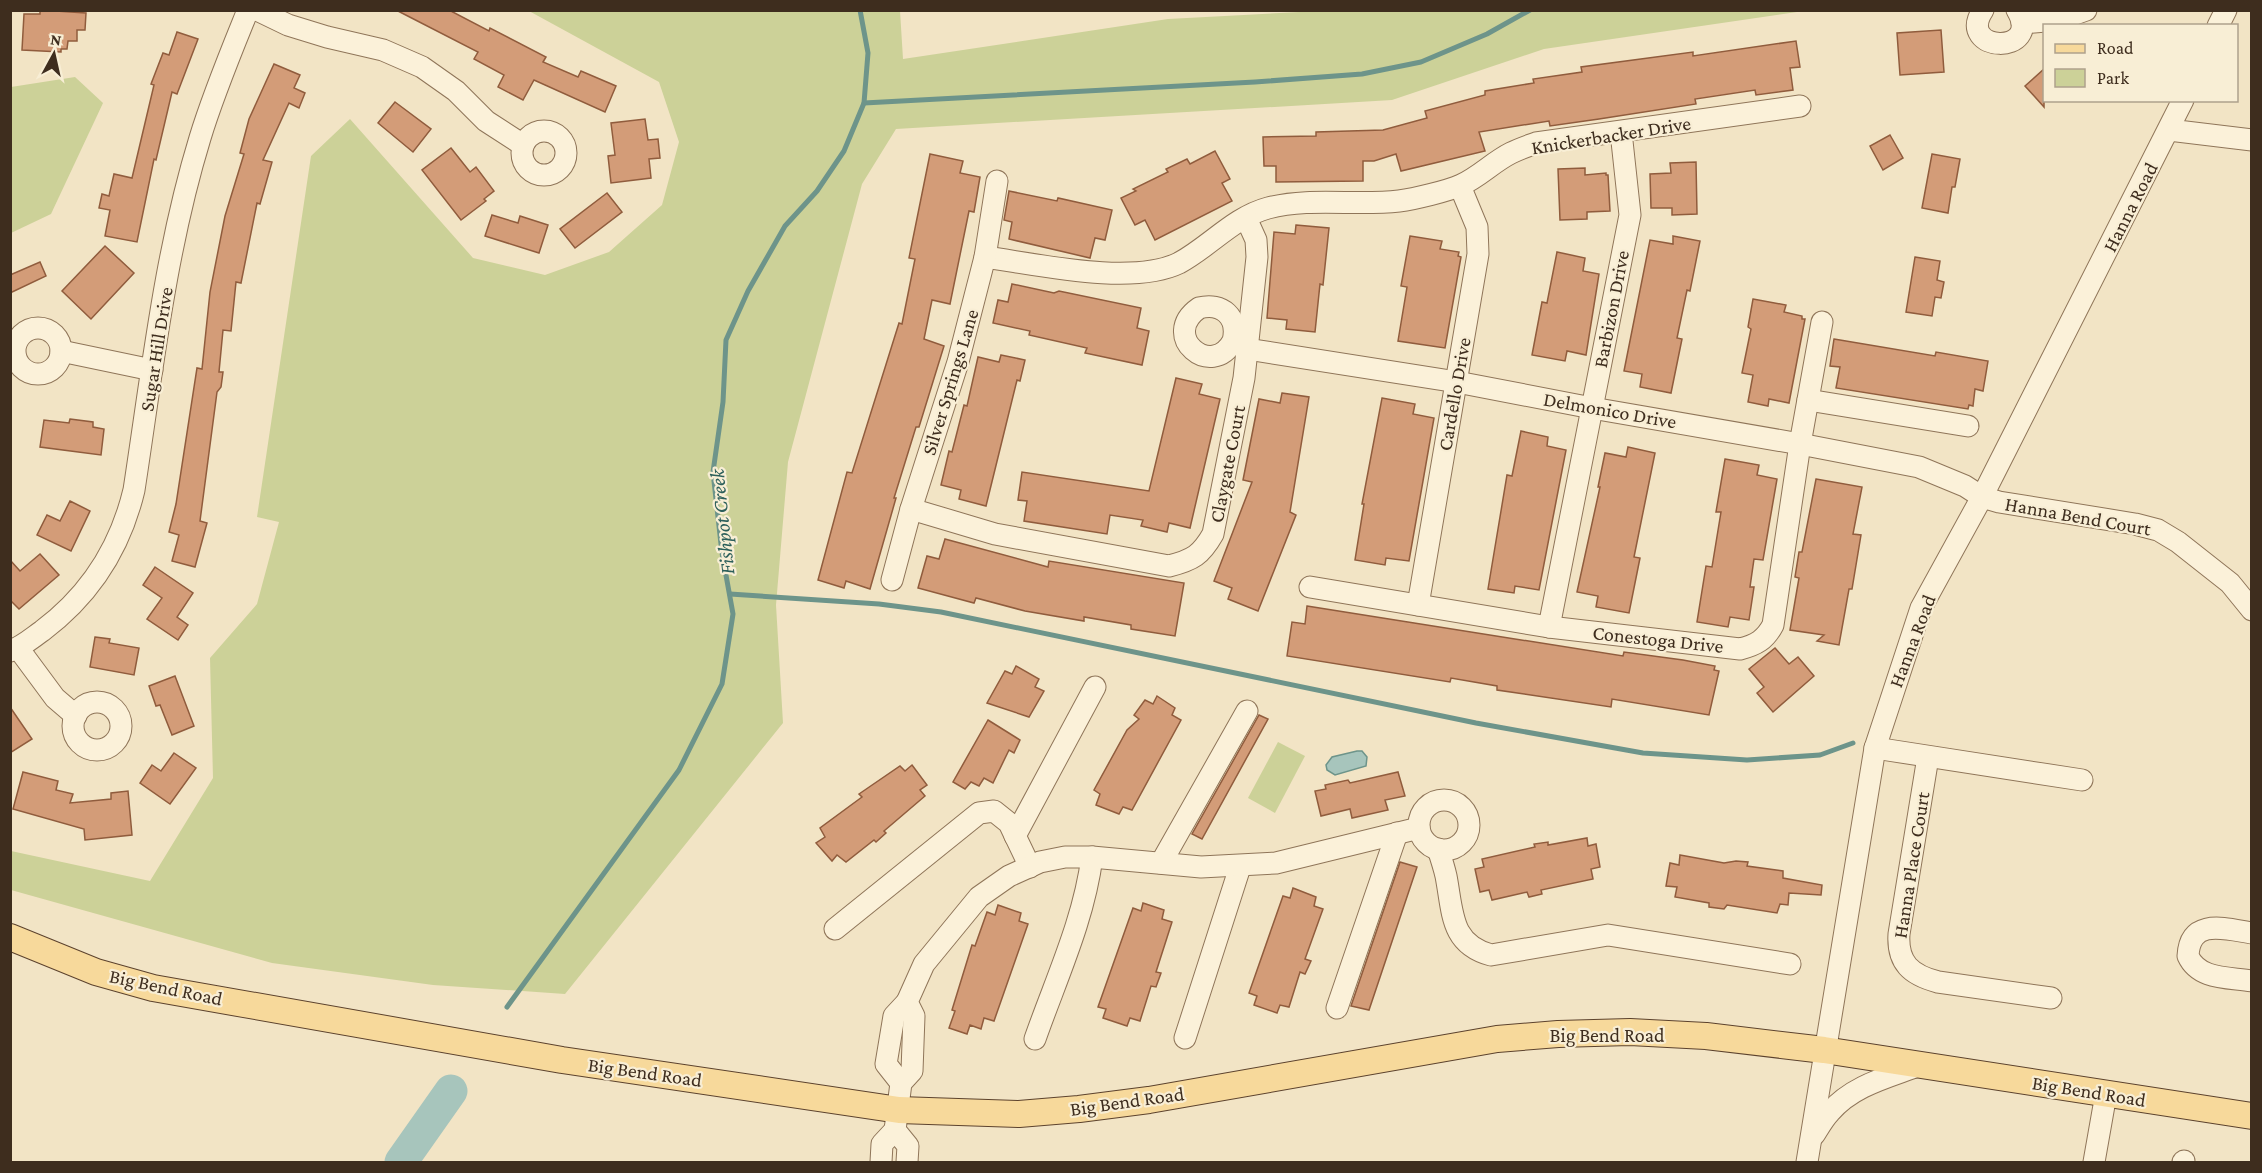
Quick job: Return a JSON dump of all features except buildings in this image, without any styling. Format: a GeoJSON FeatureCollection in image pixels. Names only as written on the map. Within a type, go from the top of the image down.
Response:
{"type":"FeatureCollection","features":[{"type":"Feature","properties":{"kind":"main road","name":"Big Bend Road"},"geometry":{"type":"LineString","coordinates":[[10,937],[96,972],[153,988],[897,1120],[1079,1109],[1149,1100],[1497,1039],[1630,1032],[1706,1036],[1824,1050],[2252,1116]]}},
{"type":"Feature","properties":{"kind":"street","name":"Sugar Hill Drive"},"geometry":{"type":"LineString","coordinates":[[14,650],[72,605],[99,574],[117,544],[128,516],[174,246],[200,138],[227,62],[249,10]]}},
{"type":"Feature","properties":{"kind":"street"},"geometry":{"type":"LineString","coordinates":[[257,10],[288,25],[383,50],[422,67],[456,91],[486,121],[523,145]]}},
{"type":"Feature","properties":{"kind":"street"},"geometry":{"type":"LineString","coordinates":[[1983,10],[1978,20],[1978,27],[1986,39],[1992,43],[2006,44],[2012,41],[2021,30],[2020,17],[2058,20],[2086,10]]}},
{"type":"Feature","properties":{"kind":"street"},"geometry":{"type":"LineString","coordinates":[[2219,24],[2226,10]]}},
{"type":"Feature","properties":{"kind":"street","name":"Hanna Road"},"geometry":{"type":"LineString","coordinates":[[1807,1162],[1875,748],[1921,608],[1982,497],[2182,102]]}},
{"type":"Feature","properties":{"kind":"street","name":"Knickerbacker Drive"},"geometry":{"type":"LineString","coordinates":[[985,257],[1102,272],[1131,273],[1155,270],[1177,264],[1246,218],[1266,208],[1292,203],[1400,201],[1460,186],[1488,170],[1509,153],[1536,143],[1800,106]]}},
{"type":"Feature","properties":{"kind":"street"},"geometry":{"type":"LineString","coordinates":[[2169,130],[2252,140]]}},
{"type":"Feature","properties":{"kind":"street","name":"Barbizon Drive"},"geometry":{"type":"LineString","coordinates":[[1549,627],[1630,215],[1621,132]]}},
{"type":"Feature","properties":{"kind":"street","name":"Silver Springs Lane"},"geometry":{"type":"LineString","coordinates":[[892,580],[911,509],[958,362],[985,257],[997,181]]}},
{"type":"Feature","properties":{"kind":"street","name":"Cardello Drive"},"geometry":{"type":"LineString","coordinates":[[1418,605],[1478,254],[1477,227],[1460,186]]}},
{"type":"Feature","properties":{"kind":"street","name":"Claygate Court"},"geometry":{"type":"LineString","coordinates":[[911,509],[995,534],[1169,566],[1188,561],[1203,551],[1214,534],[1244,378],[1240,345],[1257,257],[1256,240],[1246,218]]}},
{"type":"Feature","properties":{"kind":"street","name":"Conestoga Drive"},"geometry":{"type":"LineString","coordinates":[[1310,587],[1549,627],[1740,649],[1754,645],[1767,637],[1773,625],[1800,444],[1822,322]]}},
{"type":"Feature","properties":{"kind":"street","name":"Delmonico Drive"},"geometry":{"type":"LineString","coordinates":[[1240,345],[1457,382],[1919,467],[1965,486],[1982,497]]}},
{"type":"Feature","properties":{"kind":"street"},"geometry":{"type":"LineString","coordinates":[[61,351],[152,370]]}},
{"type":"Feature","properties":{"kind":"street"},"geometry":{"type":"LineString","coordinates":[[1808,400],[1968,426]]}},
{"type":"Feature","properties":{"kind":"street","name":"Hanna Bend Court"},"geometry":{"type":"LineString","coordinates":[[1982,497],[2158,530],[2178,542],[2230,583],[2252,610]]}},
{"type":"Feature","properties":{"kind":"street"},"geometry":{"type":"LineString","coordinates":[[14,650],[54,698],[76,716]]}},
{"type":"Feature","properties":{"kind":"street"},"geometry":{"type":"LineString","coordinates":[[1015,836],[1095,687]]}},
{"type":"Feature","properties":{"kind":"street"},"geometry":{"type":"LineString","coordinates":[[1161,863],[1247,711]]}},
{"type":"Feature","properties":{"kind":"street"},"geometry":{"type":"LineString","coordinates":[[1875,748],[2082,780]]}},
{"type":"Feature","properties":{"kind":"street","name":"Hanna Place Court"},"geometry":{"type":"LineString","coordinates":[[1928,757],[1899,934],[1898,948],[1904,963],[1913,972],[1938,982],[2051,998]]}},
{"type":"Feature","properties":{"kind":"street"},"geometry":{"type":"LineString","coordinates":[[1436,802],[1451,802],[1464,810],[1469,825],[1464,840],[1458,846],[1438,849],[1426,843],[1419,828],[1420,819],[1423,812],[1436,802]]}},
{"type":"Feature","properties":{"kind":"street"},"geometry":{"type":"LineString","coordinates":[[835,929],[979,813],[994,811],[1009,823],[1030,867]]}},
{"type":"Feature","properties":{"kind":"street"},"geometry":{"type":"LineString","coordinates":[[881,1162],[882,1144],[897,1120],[901,1083],[912,1071],[914,1016],[907,1002],[924,964],[979,897],[1009,876],[1065,857],[1092,857],[1201,867],[1240,867],[1276,863],[1419,828]]}},
{"type":"Feature","properties":{"kind":"street"},"geometry":{"type":"LineString","coordinates":[[1337,1008],[1397,833]]}},
{"type":"Feature","properties":{"kind":"street"},"geometry":{"type":"LineString","coordinates":[[1438,849],[1446,874],[1452,916],[1458,934],[1475,951],[1491,956],[1608,935],[1790,964]]}},
{"type":"Feature","properties":{"kind":"street"},"geometry":{"type":"LineString","coordinates":[[1035,1038],[1081,912],[1092,857]]}},
{"type":"Feature","properties":{"kind":"street"},"geometry":{"type":"LineString","coordinates":[[1185,1038],[1240,867]]}},
{"type":"Feature","properties":{"kind":"street"},"geometry":{"type":"LineString","coordinates":[[2252,933],[2204,929],[2191,939],[2188,956],[2197,970],[2205,974],[2252,981]]}},
{"type":"Feature","properties":{"kind":"street"},"geometry":{"type":"LineString","coordinates":[[1810,1140],[1830,1112],[1848,1095],[1870,1083],[1920,1065]]}},
{"type":"Feature","properties":{"kind":"street"},"geometry":{"type":"LineString","coordinates":[[2094,1162],[2106,1094]]}},
{"type":"Feature","properties":{"kind":"street"},"geometry":{"type":"LineString","coordinates":[[897,1120],[908,1146],[907,1162]]}},
{"type":"Feature","properties":{"kind":"green space"},"geometry":{"type":"Polygon","coordinates":[[[1338,10],[1804,11],[1544,49],[1392,100],[896,129],[862,184],[788,462],[776,605],[783,723],[565,994],[433,985],[272,963],[11,890],[11,851],[150,881],[213,778],[210,658],[257,604],[279,522],[257,517],[311,156],[350,119],[473,258],[545,275],[609,252],[662,205],[679,142],[659,82],[529,11],[900,11],[903,59],[1168,19],[1338,10]]]}},
{"type":"Feature","properties":{"kind":"green space"},"geometry":{"type":"Polygon","coordinates":[[[75,77],[103,103],[51,214],[11,233],[11,87],[75,77]]]}},
{"type":"Feature","properties":{"kind":"green space"},"geometry":{"type":"Polygon","coordinates":[[[1278,742],[1305,756],[1275,813],[1248,798],[1278,742]]]}},
{"type":"Feature","properties":{"kind":"water"},"geometry":{"type":"Polygon","coordinates":[[[1362,751],[1367,757],[1366,766],[1335,775],[1327,770],[1326,765],[1332,757],[1362,751]]]}},
{"type":"Feature","properties":{"kind":"waterway","name":"Fishpot Creek"},"geometry":{"type":"LineString","coordinates":[[507,1007],[679,770],[722,684],[733,614],[722,553],[713,472],[723,402],[726,340],[748,291],[785,226],[817,191],[844,151],[864,103],[868,53],[860,10]]}},
{"type":"Feature","properties":{"kind":"waterway"},"geometry":{"type":"LineString","coordinates":[[864,103],[1362,74],[1421,62],[1487,34],[1530,10]]}},
{"type":"Feature","properties":{"kind":"waterway"},"geometry":{"type":"LineString","coordinates":[[730,594],[879,604],[941,612],[1476,723],[1643,753],[1747,760],[1820,755],[1853,743]]}},
{"type":"Feature","properties":{"kind":"waterway","name":"Fishpot Creek"},"geometry":{"type":"LineString","coordinates":[[401,1162],[451,1091]]}}]}
